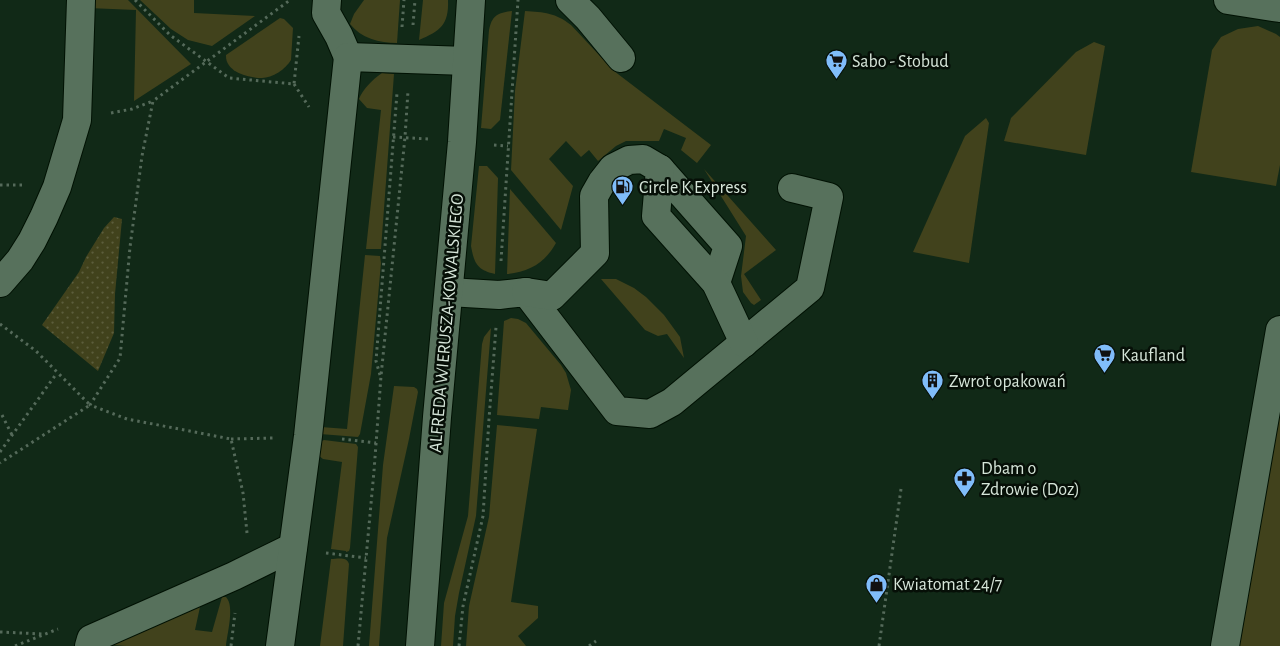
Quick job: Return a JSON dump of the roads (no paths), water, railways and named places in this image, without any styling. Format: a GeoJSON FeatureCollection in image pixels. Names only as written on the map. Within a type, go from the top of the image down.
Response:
{"type":"FeatureCollection","features":[{"type":"Feature","properties":{"kind":"street"},"geometry":{"type":"LineString","coordinates":[[0,283],[20,260],[44,217],[57,187],[77,120],[82,0]]}},
{"type":"Feature","properties":{"kind":"street"},"geometry":{"type":"LineString","coordinates":[[280,646],[308,436],[348,57],[326,13],[327,0]]}},
{"type":"Feature","properties":{"kind":"street","name":"ALFREDA WIERUSZA-KOWALSKIEGO"},"geometry":{"type":"LineString","coordinates":[[420,646],[471,0]]}},
{"type":"Feature","properties":{"kind":"street"},"geometry":{"type":"LineString","coordinates":[[570,0],[588,18],[621,58]]}},
{"type":"Feature","properties":{"kind":"street"},"geometry":{"type":"LineString","coordinates":[[1228,0],[1280,8]]}},
{"type":"Feature","properties":{"kind":"street"},"geometry":{"type":"LineString","coordinates":[[348,57],[467,61]]}},
{"type":"Feature","properties":{"kind":"street"},"geometry":{"type":"LineString","coordinates":[[449,292],[499,295],[526,292],[552,296],[595,253],[594,196],[602,182],[613,168],[630,160],[643,158],[660,169],[656,216],[716,283],[744,343]]}},
{"type":"Feature","properties":{"kind":"street"},"geometry":{"type":"LineString","coordinates":[[526,292],[617,411],[650,414],[672,402],[810,288],[829,197],[792,188]]}},
{"type":"Feature","properties":{"kind":"street"},"geometry":{"type":"LineString","coordinates":[[1225,646],[1280,330]]}},
{"type":"Feature","properties":{"kind":"street"},"geometry":{"type":"LineString","coordinates":[[89,646],[91,639],[234,576],[293,547]]}},
{"type":"Feature","properties":{"kind":"place","name":"Sabo - Stobud"},"geometry":{"type":"Point","coordinates":[836,80]}},
{"type":"Feature","properties":{"kind":"place","name":"Circle K Express"},"geometry":{"type":"Point","coordinates":[623,206]}},
{"type":"Feature","properties":{"kind":"place","name":"Kaufland"},"geometry":{"type":"Point","coordinates":[1105,374]}},
{"type":"Feature","properties":{"kind":"place","name":"Zwrot opakowań"},"geometry":{"type":"Point","coordinates":[933,400]}},
{"type":"Feature","properties":{"kind":"place","name":"Dbam o Zdrowie (Doz)"},"geometry":{"type":"Point","coordinates":[965,497]}},
{"type":"Feature","properties":{"kind":"place","name":"Kwiatomat 24/7"},"geometry":{"type":"Point","coordinates":[877,603]}}]}
